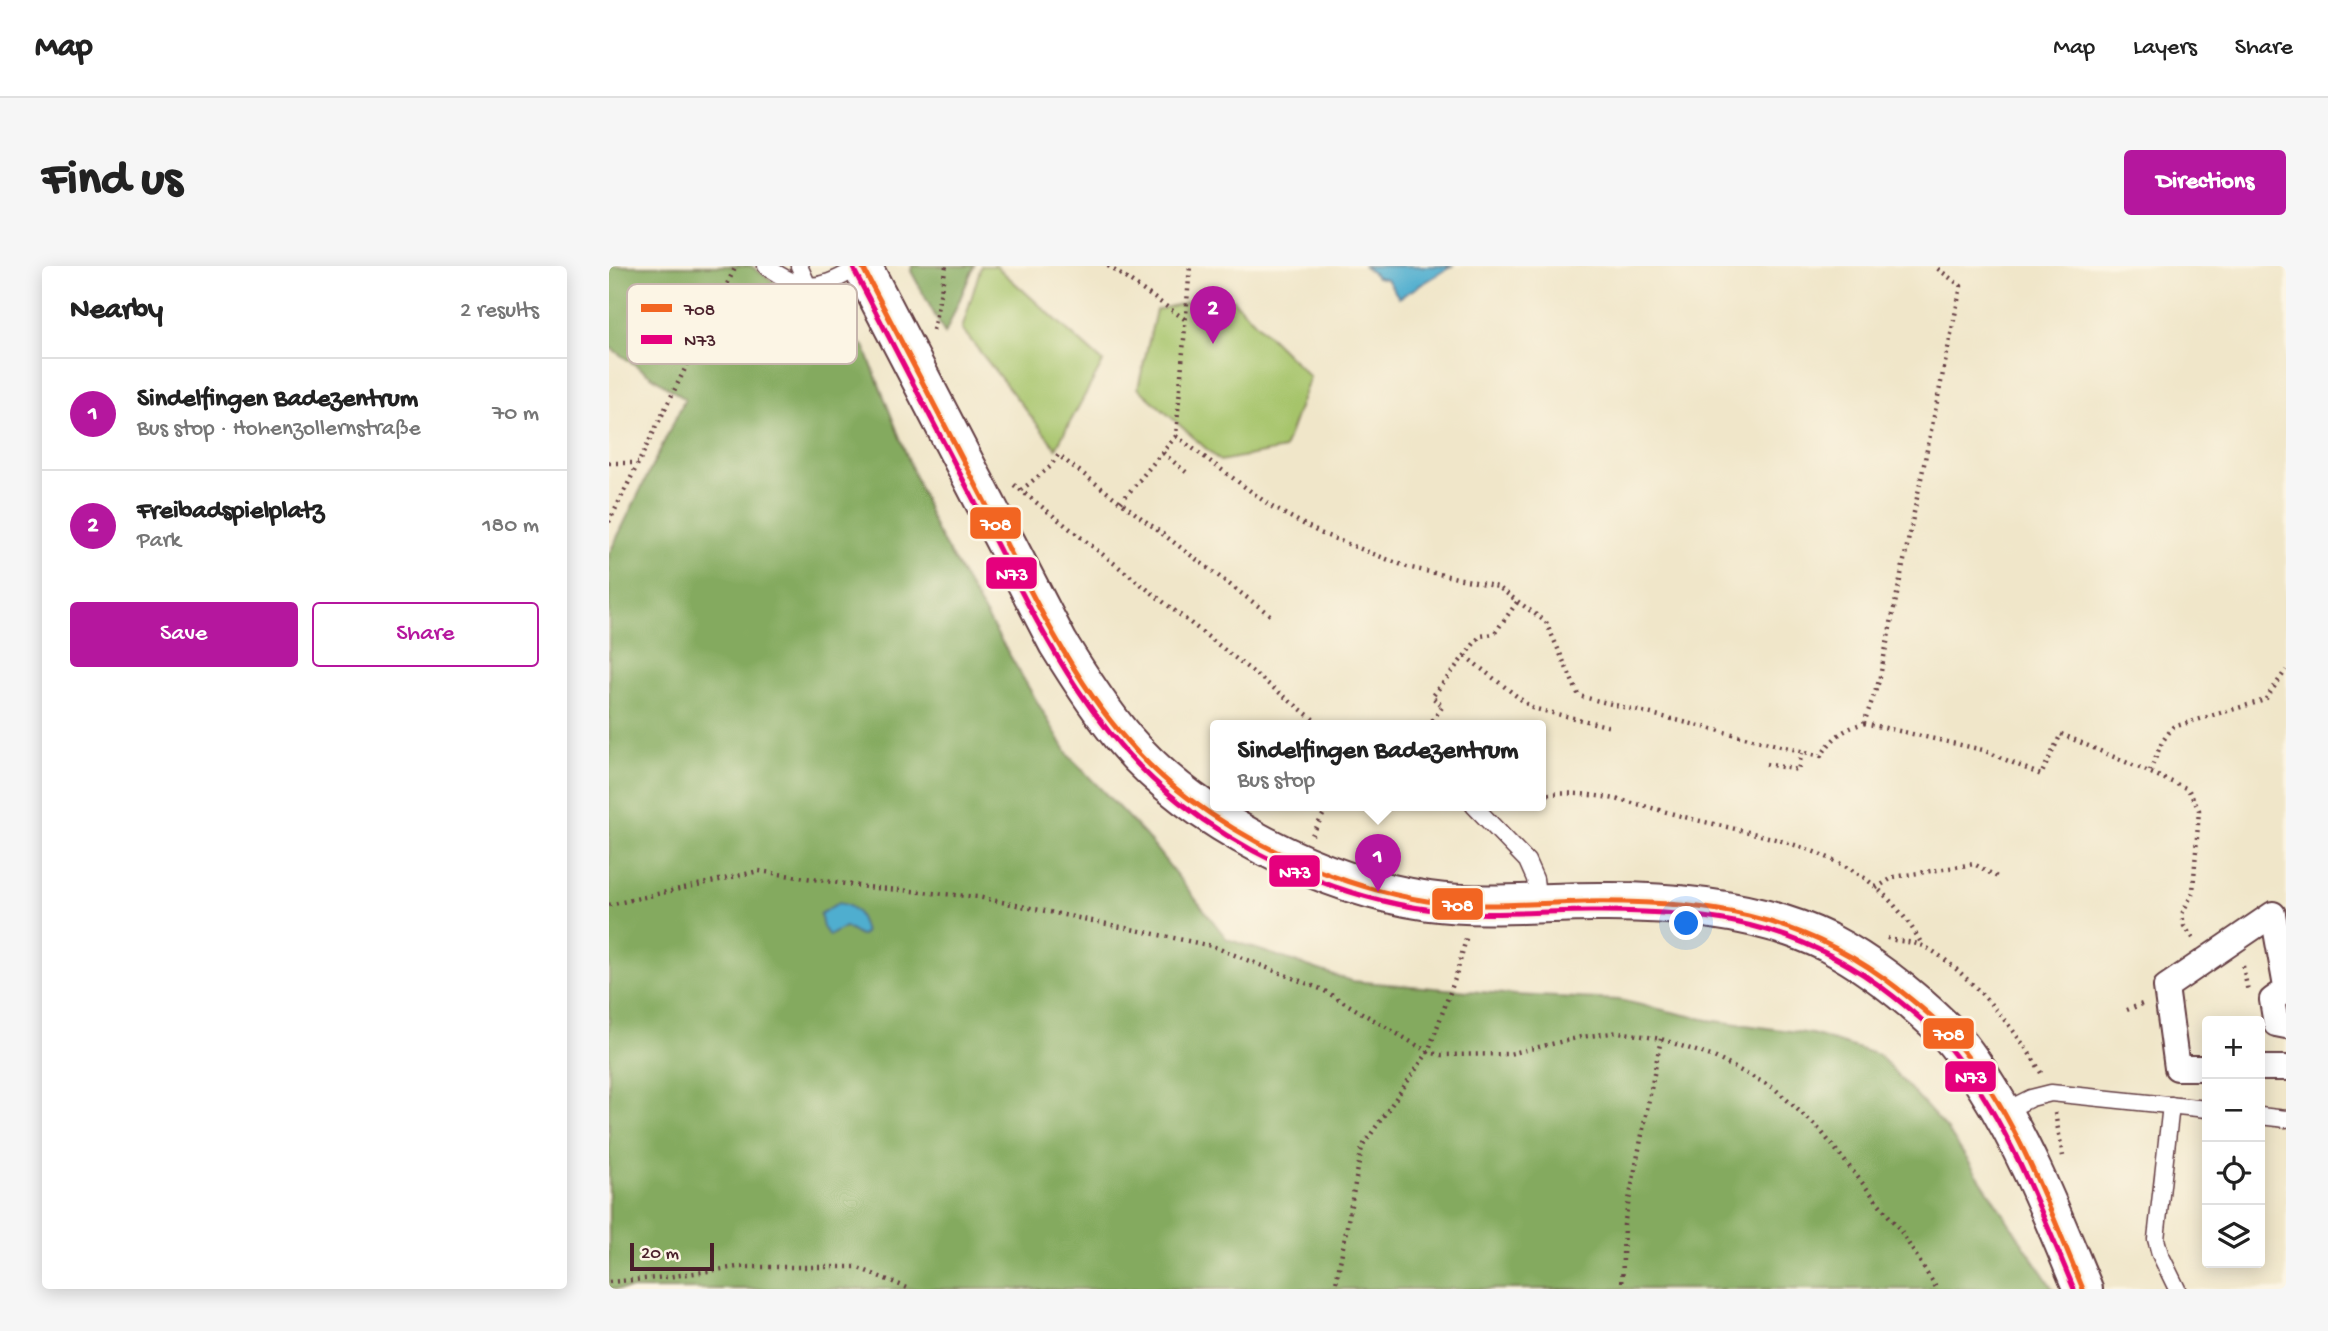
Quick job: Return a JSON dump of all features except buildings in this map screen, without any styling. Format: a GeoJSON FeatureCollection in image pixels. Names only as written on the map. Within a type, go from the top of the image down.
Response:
{"type":"FeatureCollection","features":[{"type":"Feature","properties":{"kind":"street"},"geometry":{"type":"LineString","coordinates":[[861,266],[1058,643],[1095,702],[1145,761],[1186,796],[1210,809]]}},
{"type":"Feature","properties":{"kind":"street"},"geometry":{"type":"LineString","coordinates":[[1214,811],[1299,864],[1378,892],[1432,901],[1476,904],[1668,903],[1718,910],[1773,923],[1826,942],[1893,985],[1949,1035],[1971,1062],[2003,1112],[2031,1165],[2083,1289]]}},
{"type":"Feature","properties":{"kind":"street"},"geometry":{"type":"LineString","coordinates":[[2202,1068],[2177,1068],[2166,986],[2273,914],[2286,988],[2272,1000],[2276,1024],[2286,1026]]}},
{"type":"Feature","properties":{"kind":"street"},"geometry":{"type":"LineString","coordinates":[[2265,1068],[2286,1068]]}},
{"type":"Feature","properties":{"kind":"lane"},"geometry":{"type":"LineString","coordinates":[[766,266],[786,281],[799,284]]}},
{"type":"Feature","properties":{"kind":"lane"},"geometry":{"type":"LineString","coordinates":[[799,266],[807,284]]}},
{"type":"Feature","properties":{"kind":"lane"},"geometry":{"type":"LineString","coordinates":[[820,284],[833,282],[861,266]]}},
{"type":"Feature","properties":{"kind":"lane"},"geometry":{"type":"LineString","coordinates":[[1479,811],[1527,861],[1535,879],[1538,903]]}},
{"type":"Feature","properties":{"kind":"lane"},"geometry":{"type":"LineString","coordinates":[[2003,1112],[2031,1098],[2051,1093],[2202,1108]]}},
{"type":"Feature","properties":{"kind":"lane"},"geometry":{"type":"LineString","coordinates":[[2172,1105],[2156,1239],[2160,1254],[2177,1289]]}},
{"type":"Feature","properties":{"kind":"lane"},"geometry":{"type":"LineString","coordinates":[[2265,1116],[2286,1119]]}},
{"type":"Feature","properties":{"kind":"path"},"geometry":{"type":"LineString","coordinates":[[727,284],[736,266]]}},
{"type":"Feature","properties":{"kind":"path"},"geometry":{"type":"LineString","coordinates":[[932,331],[946,266]]}},
{"type":"Feature","properties":{"kind":"path"},"geometry":{"type":"LineString","coordinates":[[1108,266],[1186,320]]}},
{"type":"Feature","properties":{"kind":"path"},"geometry":{"type":"LineString","coordinates":[[1121,502],[1176,436],[1190,266]]}},
{"type":"Feature","properties":{"kind":"path"},"geometry":{"type":"LineString","coordinates":[[1864,723],[1879,681],[1961,286],[1934,266]]}},
{"type":"Feature","properties":{"kind":"path"},"geometry":{"type":"LineString","coordinates":[[609,522],[687,364]]}},
{"type":"Feature","properties":{"kind":"path"},"geometry":{"type":"LineString","coordinates":[[1176,436],[1272,507],[1320,533],[1407,568],[1498,587],[1546,622],[1580,696],[1821,756],[1832,738],[1864,723],[1983,750],[2041,775],[2061,734],[2187,789],[2199,810],[2193,892],[2182,914],[2184,926],[2207,958]]}},
{"type":"Feature","properties":{"kind":"path"},"geometry":{"type":"LineString","coordinates":[[1163,453],[1186,472]]}},
{"type":"Feature","properties":{"kind":"path"},"geometry":{"type":"LineString","coordinates":[[1021,490],[1050,467],[1058,455],[1270,615]]}},
{"type":"Feature","properties":{"kind":"path"},"geometry":{"type":"LineString","coordinates":[[609,463],[638,463]]}},
{"type":"Feature","properties":{"kind":"path"},"geometry":{"type":"LineString","coordinates":[[1008,480],[1314,720]]}},
{"type":"Feature","properties":{"kind":"path"},"geometry":{"type":"LineString","coordinates":[[1432,720],[1443,706],[1432,697],[1480,636],[1494,634],[1518,601]]}},
{"type":"Feature","properties":{"kind":"path"},"geometry":{"type":"LineString","coordinates":[[1465,656],[1532,708],[1611,727]]}},
{"type":"Feature","properties":{"kind":"path"},"geometry":{"type":"LineString","coordinates":[[2150,771],[2162,742],[2173,727],[2265,700],[2286,670]]}},
{"type":"Feature","properties":{"kind":"path"},"geometry":{"type":"LineString","coordinates":[[1766,765],[1798,770],[1802,753]]}},
{"type":"Feature","properties":{"kind":"path"},"geometry":{"type":"LineString","coordinates":[[1546,795],[1584,793],[1780,840],[1824,856],[1863,877],[1915,929],[1922,945],[1945,960],[1997,1011],[2033,1055],[2051,1093],[2063,1150]]}},
{"type":"Feature","properties":{"kind":"path"},"geometry":{"type":"LineString","coordinates":[[1301,832],[1321,841]]}},
{"type":"Feature","properties":{"kind":"path"},"geometry":{"type":"LineString","coordinates":[[1876,888],[1894,877],[1974,864],[1999,878]]}},
{"type":"Feature","properties":{"kind":"path"},"geometry":{"type":"LineString","coordinates":[[609,905],[759,871],[866,887],[978,897],[1212,946],[1323,990],[1428,1052],[1441,1055],[1509,1054],[1619,1031],[1661,1039],[1714,1057],[1774,1088],[1820,1130],[1901,1230],[1937,1289]]}},
{"type":"Feature","properties":{"kind":"path"},"geometry":{"type":"LineString","coordinates":[[1335,1289],[1362,1147],[1428,1052],[1456,976],[1476,904]]}},
{"type":"Feature","properties":{"kind":"path"},"geometry":{"type":"LineString","coordinates":[[1622,1289],[1624,1225],[1661,1039]]}},
{"type":"Feature","properties":{"kind":"path"},"geometry":{"type":"LineString","coordinates":[[609,1282],[737,1267],[856,1267],[911,1289]]}},
{"type":"Feature","properties":{"kind":"green space"},"geometry":{"type":"Polygon","coordinates":[[[609,266],[751,266],[776,284],[627,284],[627,359],[609,347],[609,266]]]}},
{"type":"Feature","properties":{"kind":"green space"},"geometry":{"type":"Polygon","coordinates":[[[912,266],[974,266],[945,334],[911,271],[912,266]]]}},
{"type":"Feature","properties":{"kind":"green space"},"geometry":{"type":"Polygon","coordinates":[[[981,266],[996,266],[1103,362],[1056,448],[962,329],[981,266]]]}},
{"type":"Feature","properties":{"kind":"green space"},"geometry":{"type":"Polygon","coordinates":[[[1225,292],[1310,377],[1284,449],[1220,461],[1138,388],[1156,310],[1225,292]]]}},
{"type":"Feature","properties":{"kind":"green space"},"geometry":{"type":"Polygon","coordinates":[[[857,341],[864,346],[936,530],[1069,756],[1145,835],[1227,939],[1352,981],[1516,995],[1619,1000],[1708,1020],[1812,1034],[1879,1055],[1947,1129],[2053,1289],[609,1289],[609,554],[685,399],[634,364],[857,364],[857,341]]]}},
{"type":"Feature","properties":{"kind":"water"},"geometry":{"type":"Polygon","coordinates":[[[1364,266],[1452,266],[1399,298],[1387,279],[1377,277],[1364,266]]]}},
{"type":"Feature","properties":{"kind":"water"},"geometry":{"type":"Polygon","coordinates":[[[838,903],[857,912],[865,933],[860,936],[845,927],[829,936],[823,927],[820,914],[838,903]]]}},
{"type":"Feature","properties":{"kind":"transit line","name":"708"},"geometry":{"type":"LineString","coordinates":[[862,266],[1031,592],[1074,668],[1098,704],[1154,770],[1215,817],[1272,850],[1332,876],[1395,895],[1466,905],[1627,902],[1710,909],[1787,927],[1825,943],[1861,963],[1897,988],[1935,1020],[1976,1069],[2013,1129],[2043,1192],[2083,1289]]}},
{"type":"Feature","properties":{"kind":"transit line","name":"N73"},"geometry":{"type":"LineString","coordinates":[[854,270],[1023,595],[1066,671],[1116,741],[1146,773],[1179,802],[1236,841],[1299,873],[1332,886],[1399,904],[1472,913],[1673,913],[1750,925],[1823,951],[1858,971],[1916,1015],[1944,1042],[1970,1076],[1989,1104],[2020,1164],[2074,1289]]}},
{"type":"Feature","properties":{"kind":"place","name":"Freibadspielplatz"},"geometry":{"type":"Point","coordinates":[1213,344]}},
{"type":"Feature","properties":{"kind":"place","name":"Sindelfingen Badezentrum"},"geometry":{"type":"Point","coordinates":[1378,892]}}]}
